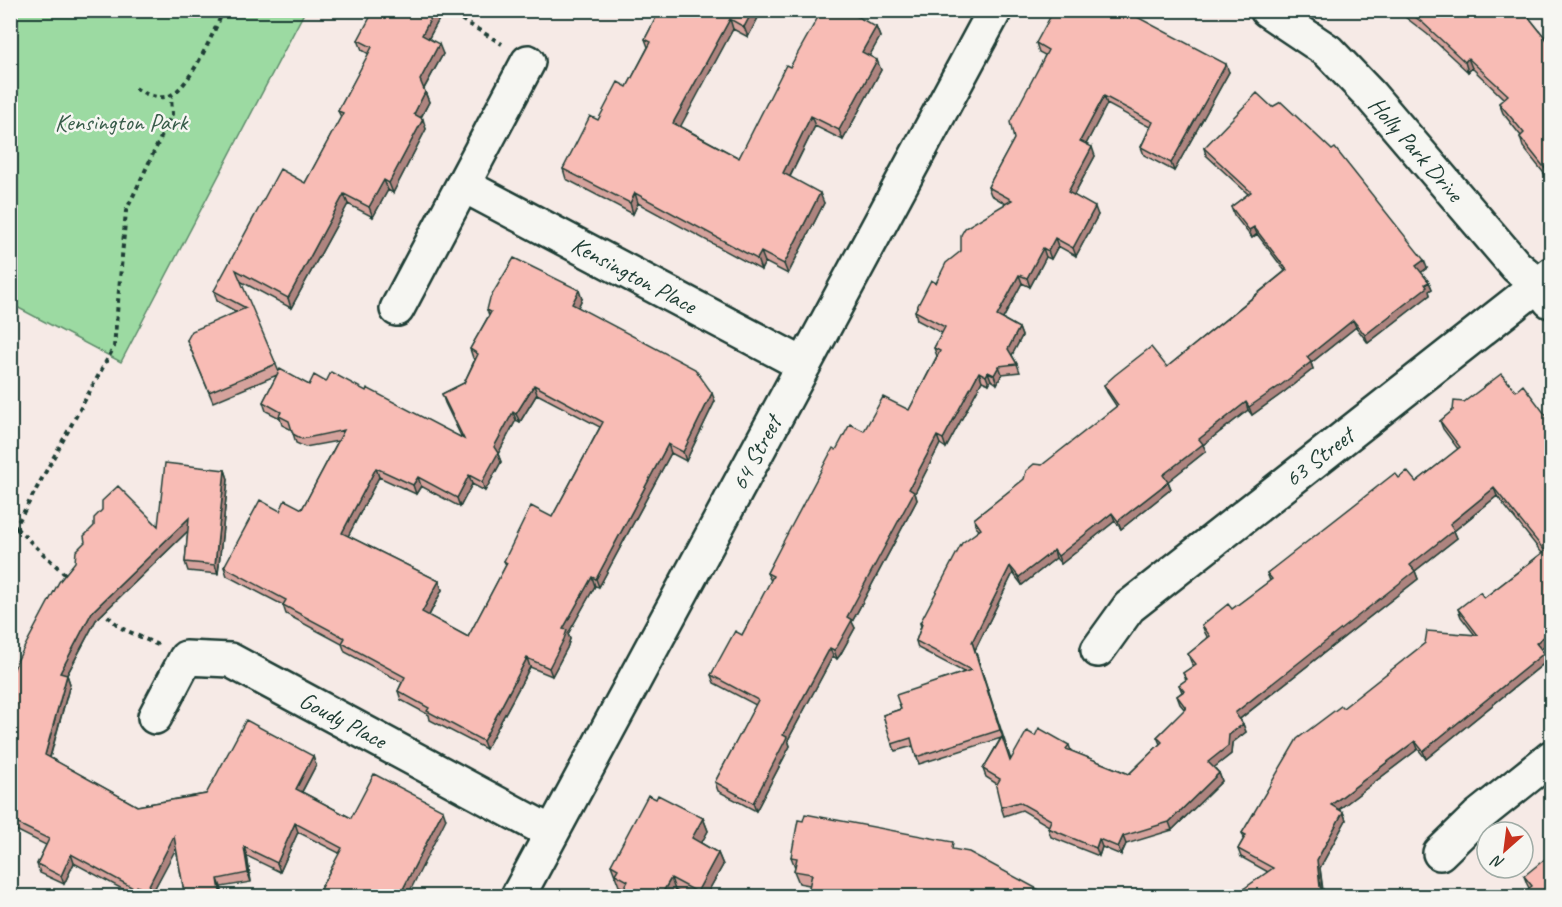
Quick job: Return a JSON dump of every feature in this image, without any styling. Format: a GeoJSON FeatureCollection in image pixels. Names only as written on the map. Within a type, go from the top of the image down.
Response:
{"type":"FeatureCollection","features":[{"type":"Feature","properties":{"kind":"street","name":"64 Street"},"geometry":{"type":"LineString","coordinates":[[518,897],[995,10]]}},
{"type":"Feature","properties":{"kind":"street","name":"Holly Park Drive"},"geometry":{"type":"LineString","coordinates":[[1267,10],[1328,51],[1371,96],[1516,267],[1547,287]]}},
{"type":"Feature","properties":{"kind":"street"},"geometry":{"type":"LineString","coordinates":[[397,309],[528,63]]}},
{"type":"Feature","properties":{"kind":"street","name":"Kensington Place"},"geometry":{"type":"LineString","coordinates":[[463,185],[804,365]]}},
{"type":"Feature","properties":{"kind":"street","name":"63 Street"},"geometry":{"type":"LineString","coordinates":[[1098,650],[1129,607],[1547,287]]}},
{"type":"Feature","properties":{"kind":"street"},"geometry":{"type":"LineString","coordinates":[[155,717],[186,658]]}},
{"type":"Feature","properties":{"kind":"street","name":"Goudy Place"},"geometry":{"type":"LineString","coordinates":[[186,658],[230,660],[552,833]]}},
{"type":"Feature","properties":{"kind":"street"},"geometry":{"type":"LineString","coordinates":[[1440,853],[1476,817],[1551,757]]}},
{"type":"Feature","properties":{"kind":"path"},"geometry":{"type":"LineString","coordinates":[[135,88],[153,97],[171,95],[188,77],[224,10]]}},
{"type":"Feature","properties":{"kind":"path"},"geometry":{"type":"LineString","coordinates":[[446,10],[483,30],[528,63]]}},
{"type":"Feature","properties":{"kind":"path"},"geometry":{"type":"LineString","coordinates":[[10,537],[114,347],[126,211],[172,114],[171,95]]}},
{"type":"Feature","properties":{"kind":"path"},"geometry":{"type":"LineString","coordinates":[[16,528],[72,582]]}},
{"type":"Feature","properties":{"kind":"path"},"geometry":{"type":"LineString","coordinates":[[97,605],[121,628],[186,658]]}},
{"type":"Feature","properties":{"kind":"green space","name":"Kensington Park"},"geometry":{"type":"Polygon","coordinates":[[[10,11],[305,11],[121,362],[11,304],[10,11]]]}},
{"type":"Feature","properties":{"kind":"building"},"geometry":{"type":"Polygon","coordinates":[[[374,10],[435,10],[422,35],[439,44],[420,80],[425,92],[414,114],[423,119],[389,183],[384,180],[369,207],[344,194],[288,298],[236,270],[276,364],[209,392],[187,340],[192,331],[246,308],[214,291],[280,169],[305,183],[343,113],[338,111],[372,47],[358,40],[374,10]]]}},
{"type":"Feature","properties":{"kind":"building"},"geometry":{"type":"Polygon","coordinates":[[[660,10],[753,10],[744,27],[730,19],[673,123],[739,158],[786,65],[790,67],[822,10],[846,10],[876,27],[862,52],[877,60],[839,130],[811,116],[783,173],[820,193],[784,264],[761,252],[757,259],[635,193],[630,203],[563,169],[590,116],[598,120],[618,82],[627,87],[651,42],[645,39],[660,10]]]}},
{"type":"Feature","properties":{"kind":"building"},"geometry":{"type":"Polygon","coordinates":[[[1054,10],[1124,10],[1226,64],[1171,163],[1141,147],[1153,122],[1104,96],[1080,141],[1092,147],[1068,192],[1095,207],[1073,248],[1055,238],[1048,251],[1043,248],[1027,278],[1019,275],[997,316],[1019,328],[1008,349],[1017,364],[999,366],[994,375],[988,372],[986,376],[979,372],[943,439],[937,436],[909,489],[914,492],[847,617],[852,620],[837,647],[834,650],[830,648],[783,735],[787,737],[753,803],[715,782],[758,700],[711,675],[735,631],[742,635],[773,576],[767,573],[833,448],[836,450],[850,424],[864,431],[883,397],[909,410],[940,351],[934,348],[945,327],[915,311],[931,280],[936,283],[946,263],[961,251],[961,235],[965,228],[1012,200],[988,187],[1014,139],[1010,122],[1048,50],[1036,43],[1054,10]]]}},
{"type":"Feature","properties":{"kind":"building"},"geometry":{"type":"Polygon","coordinates":[[[1406,10],[1523,10],[1551,45],[1551,176],[1520,137],[1524,133],[1499,103],[1508,95],[1468,58],[1465,62],[1406,10]]]}},
{"type":"Feature","properties":{"kind":"building"},"geometry":{"type":"Polygon","coordinates":[[[1257,93],[1272,107],[1281,102],[1332,150],[1335,148],[1424,260],[1416,266],[1429,282],[1425,284],[1427,287],[1365,335],[1353,320],[1307,357],[1311,362],[1249,407],[1246,402],[1199,439],[1203,444],[1163,475],[1168,482],[1118,521],[1112,513],[1058,556],[1054,550],[1019,577],[1010,566],[972,642],[1000,730],[916,757],[911,738],[892,744],[883,715],[901,709],[896,695],[971,670],[916,641],[922,624],[920,623],[962,543],[981,529],[974,519],[1024,479],[1026,471],[1034,464],[1042,465],[1118,405],[1104,385],[1115,375],[1151,347],[1167,367],[1287,270],[1254,227],[1249,230],[1231,207],[1251,192],[1204,148],[1257,93]]]}},
{"type":"Feature","properties":{"kind":"building"},"geometry":{"type":"Polygon","coordinates":[[[514,258],[579,290],[572,304],[695,369],[712,393],[683,452],[668,444],[596,579],[592,577],[563,629],[567,630],[564,639],[549,668],[527,658],[483,741],[427,711],[429,708],[398,691],[405,677],[342,643],[345,638],[283,605],[286,600],[224,567],[260,500],[280,511],[285,500],[302,509],[344,430],[302,439],[293,434],[289,421],[279,416],[281,412],[263,402],[280,369],[309,385],[314,375],[326,382],[331,372],[366,391],[367,388],[464,439],[442,394],[464,383],[478,354],[470,349],[491,312],[487,310],[490,298],[514,258]],[[534,385],[516,414],[513,412],[494,447],[498,453],[482,482],[469,475],[457,498],[418,477],[413,485],[376,468],[342,533],[439,581],[422,612],[468,637],[507,563],[504,561],[531,506],[552,517],[603,422],[534,385]]]}},
{"type":"Feature","properties":{"kind":"building"},"geometry":{"type":"Polygon","coordinates":[[[1501,374],[1516,391],[1523,385],[1551,422],[1551,631],[1536,643],[1544,653],[1423,751],[1415,741],[1331,805],[1343,812],[1317,860],[1320,887],[1327,897],[1232,897],[1273,868],[1238,849],[1246,835],[1242,833],[1297,739],[1341,706],[1343,708],[1425,643],[1427,631],[1478,635],[1458,609],[1480,592],[1484,598],[1545,551],[1494,488],[1450,524],[1454,530],[1410,565],[1415,571],[1235,713],[1243,724],[1229,735],[1228,746],[1208,762],[1219,773],[1169,822],[1123,836],[1118,847],[1099,839],[1096,848],[1048,828],[1051,820],[1019,802],[1001,807],[996,786],[1000,779],[983,769],[1002,737],[1010,761],[1027,731],[1035,736],[1039,728],[1069,745],[1066,749],[1129,774],[1162,742],[1157,737],[1186,708],[1177,696],[1184,691],[1179,685],[1187,679],[1183,673],[1196,664],[1188,654],[1210,636],[1202,625],[1228,604],[1232,609],[1272,579],[1267,573],[1395,473],[1399,478],[1407,471],[1416,482],[1460,447],[1440,421],[1453,410],[1454,401],[1464,402],[1501,374]]]}},
{"type":"Feature","properties":{"kind":"building"},"geometry":{"type":"Polygon","coordinates":[[[165,463],[225,470],[215,565],[185,562],[189,518],[92,612],[60,673],[67,675],[45,755],[137,806],[206,794],[246,720],[313,756],[296,789],[351,818],[374,774],[443,810],[401,893],[408,897],[316,897],[342,848],[295,823],[277,863],[244,847],[248,873],[218,879],[221,897],[185,897],[174,836],[146,891],[137,886],[135,889],[71,854],[61,876],[37,864],[49,839],[10,820],[10,675],[59,582],[75,562],[76,551],[85,542],[84,536],[94,526],[94,518],[102,510],[102,501],[118,486],[158,526],[165,463]]]}},
{"type":"Feature","properties":{"kind":"building"},"geometry":{"type":"Polygon","coordinates":[[[648,795],[656,799],[658,795],[703,818],[692,838],[718,853],[697,892],[671,878],[660,897],[619,897],[628,881],[615,874],[618,869],[611,865],[648,795]]]}},
{"type":"Feature","properties":{"kind":"building"},"geometry":{"type":"Polygon","coordinates":[[[805,814],[953,842],[952,849],[969,852],[1052,897],[807,897],[812,874],[794,871],[797,858],[791,857],[798,820],[803,821],[805,814]]]}},
{"type":"Feature","properties":{"kind":"building"},"geometry":{"type":"Polygon","coordinates":[[[1551,831],[1551,844],[1545,836],[1551,831]]]}},
{"type":"Feature","properties":{"kind":"building"},"geometry":{"type":"Polygon","coordinates":[[[1551,854],[1551,897],[1518,897],[1532,886],[1527,880],[1535,880],[1535,867],[1551,854]]]}}]}
